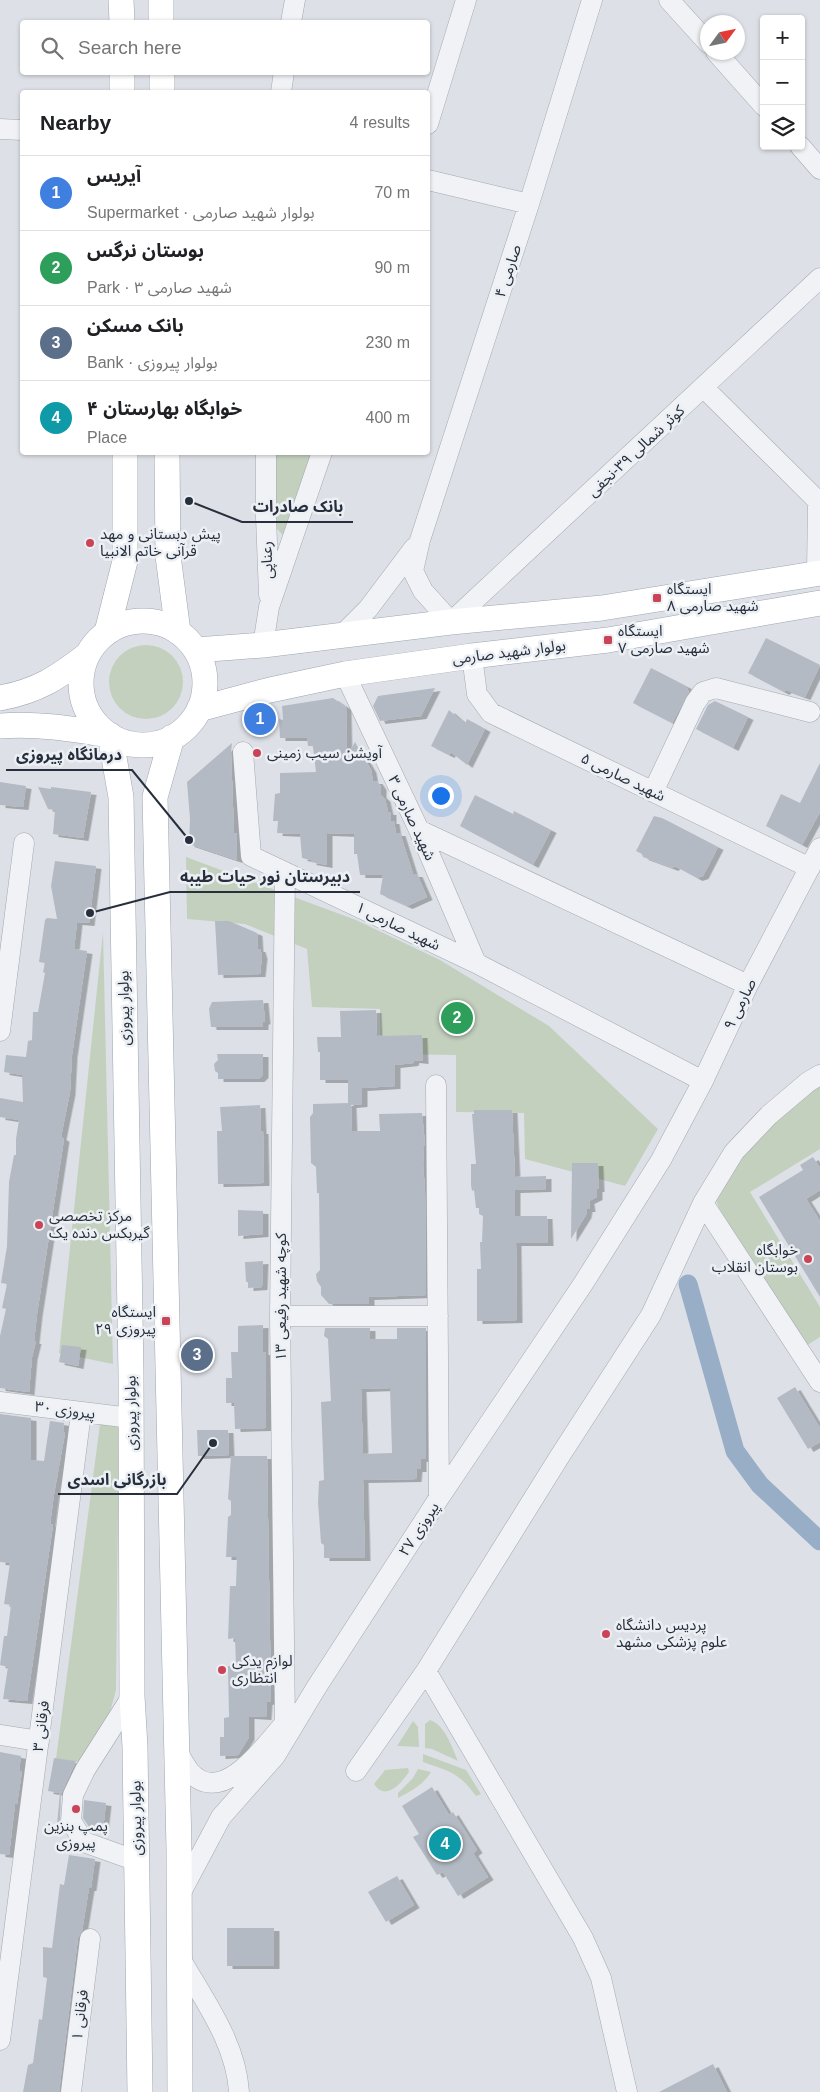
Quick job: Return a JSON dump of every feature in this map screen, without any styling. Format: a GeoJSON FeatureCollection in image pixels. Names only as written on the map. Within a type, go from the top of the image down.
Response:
{"type":"FeatureCollection","features":[{"type":"Feature","properties":{"kind":"main road"},"geometry":{"type":"LineString","coordinates":[[121,0],[122,20]]}},
{"type":"Feature","properties":{"kind":"main road"},"geometry":{"type":"LineString","coordinates":[[161,0],[161,20]]}},
{"type":"Feature","properties":{"kind":"main road"},"geometry":{"type":"LineString","coordinates":[[122,75],[122,90]]}},
{"type":"Feature","properties":{"kind":"main road"},"geometry":{"type":"LineString","coordinates":[[162,75],[162,90]]}},
{"type":"Feature","properties":{"kind":"main road"},"geometry":{"type":"LineString","coordinates":[[107,632],[126,561],[125,455]]}},
{"type":"Feature","properties":{"kind":"main road"},"geometry":{"type":"LineString","coordinates":[[167,455],[168,556],[178,632]]}},
{"type":"Feature","properties":{"kind":"main road"},"geometry":{"type":"LineString","coordinates":[[196,650],[263,645],[451,622],[602,608],[818,573]]}},
{"type":"Feature","properties":{"kind":"main road","name":"بولوار شهید صارمی"},"geometry":{"type":"LineString","coordinates":[[199,709],[270,690],[345,674],[472,656],[608,640],[820,602]]}},
{"type":"Feature","properties":{"kind":"main road"},"geometry":{"type":"LineString","coordinates":[[142,620],[161,623],[178,632],[196,650],[202,664],[205,679],[204,694],[199,709],[188,726],[172,737],[157,743],[141,745],[125,742],[110,735],[91,716],[86,708],[81,691],[82,673],[87,656],[95,642],[107,632],[124,623],[142,620]]}},
{"type":"Feature","properties":{"kind":"main road"},"geometry":{"type":"LineString","coordinates":[[0,698],[22,694],[53,680],[87,656]]}},
{"type":"Feature","properties":{"kind":"main road"},"geometry":{"type":"LineString","coordinates":[[0,726],[29,725],[110,735]]}},
{"type":"Feature","properties":{"kind":"main road","name":"بولوار پیروزی"},"geometry":{"type":"LineString","coordinates":[[110,735],[120,797],[131,1418],[132,1696],[135,1747],[140,2092]]}},
{"type":"Feature","properties":{"kind":"main road"},"geometry":{"type":"LineString","coordinates":[[172,737],[155,797],[176,1749],[180,2092]]}},
{"type":"Feature","properties":{"kind":"street"},"geometry":{"type":"LineString","coordinates":[[291,20],[295,0]]}},
{"type":"Feature","properties":{"kind":"street"},"geometry":{"type":"LineString","coordinates":[[430,117],[466,0]]}},
{"type":"Feature","properties":{"kind":"street","name":"صارمی ۴"},"geometry":{"type":"LineString","coordinates":[[420,540],[529,204],[592,0]]}},
{"type":"Feature","properties":{"kind":"street"},"geometry":{"type":"LineString","coordinates":[[670,0],[700,34]]}},
{"type":"Feature","properties":{"kind":"street"},"geometry":{"type":"LineString","coordinates":[[723,60],[763,105]]}},
{"type":"Feature","properties":{"kind":"street"},"geometry":{"type":"LineString","coordinates":[[281,90],[284,75]]}},
{"type":"Feature","properties":{"kind":"street"},"geometry":{"type":"LineString","coordinates":[[0,129],[20,130]]}},
{"type":"Feature","properties":{"kind":"street"},"geometry":{"type":"LineString","coordinates":[[803,150],[820,169]]}},
{"type":"Feature","properties":{"kind":"street"},"geometry":{"type":"LineString","coordinates":[[430,180],[529,204]]}},
{"type":"Feature","properties":{"kind":"street","name":"کوثر شمالی ۳۹-نجفی"},"geometry":{"type":"LineString","coordinates":[[451,622],[820,278]]}},
{"type":"Feature","properties":{"kind":"street"},"geometry":{"type":"LineString","coordinates":[[704,388],[819,503],[818,573]]}},
{"type":"Feature","properties":{"kind":"street","name":"رعناپی"},"geometry":{"type":"LineString","coordinates":[[266,455],[269,607]]}},
{"type":"Feature","properties":{"kind":"street"},"geometry":{"type":"LineString","coordinates":[[263,645],[269,607],[321,455]]}},
{"type":"Feature","properties":{"kind":"street"},"geometry":{"type":"LineString","coordinates":[[420,540],[413,571],[423,591],[451,622]]}},
{"type":"Feature","properties":{"kind":"street"},"geometry":{"type":"LineString","coordinates":[[342,635],[368,609],[420,540]]}},
{"type":"Feature","properties":{"kind":"street","name":"شهید صارمی ۵"},"geometry":{"type":"LineString","coordinates":[[472,656],[477,694],[490,713],[810,868]]}},
{"type":"Feature","properties":{"kind":"street","name":"شهید صارمی ۳"},"geometry":{"type":"LineString","coordinates":[[345,674],[419,830],[476,964]]}},
{"type":"Feature","properties":{"kind":"street"},"geometry":{"type":"LineString","coordinates":[[653,792],[695,703],[703,692],[716,688],[810,712]]}},
{"type":"Feature","properties":{"kind":"street","name":"شهید صارمی ۱"},"geometry":{"type":"LineString","coordinates":[[243,752],[251,856],[476,964],[703,1081]]}},
{"type":"Feature","properties":{"kind":"street"},"geometry":{"type":"LineString","coordinates":[[419,830],[748,985]]}},
{"type":"Feature","properties":{"kind":"street"},"geometry":{"type":"LineString","coordinates":[[0,1031],[24,843]]}},
{"type":"Feature","properties":{"kind":"street","name":"صارمی ۹"},"geometry":{"type":"LineString","coordinates":[[661,1160],[703,1081],[748,985],[820,848]]}},
{"type":"Feature","properties":{"kind":"street","name":"کوچه شهید رفیعی ۱۳"},"geometry":{"type":"LineString","coordinates":[[285,872],[280,1316],[285,1723]]}},
{"type":"Feature","properties":{"kind":"street"},"geometry":{"type":"LineString","coordinates":[[356,1771],[426,1671],[558,1459],[651,1315],[703,1203],[734,1152],[769,1115],[808,1082],[820,1075]]}},
{"type":"Feature","properties":{"kind":"street"},"geometry":{"type":"LineString","coordinates":[[436,1085],[439,1498]]}},
{"type":"Feature","properties":{"kind":"street","name":"پیروزی ۲۷"},"geometry":{"type":"LineString","coordinates":[[178,1898],[221,1817],[276,1756],[316,1688],[439,1498],[583,1284],[661,1160]]}},
{"type":"Feature","properties":{"kind":"street"},"geometry":{"type":"LineString","coordinates":[[703,1203],[820,1382]]}},
{"type":"Feature","properties":{"kind":"street"},"geometry":{"type":"LineString","coordinates":[[280,1316],[438,1316]]}},
{"type":"Feature","properties":{"kind":"street","name":"پیروزی ۳۰"},"geometry":{"type":"LineString","coordinates":[[0,1402],[131,1418]]}},
{"type":"Feature","properties":{"kind":"street","name":"فرقانی ۳"},"geometry":{"type":"LineString","coordinates":[[0,2040],[82,1413]]}},
{"type":"Feature","properties":{"kind":"street"},"geometry":{"type":"LineString","coordinates":[[426,1671],[583,1938],[601,1978],[627,2092]]}},
{"type":"Feature","properties":{"kind":"street"},"geometry":{"type":"LineString","coordinates":[[176,1749],[190,1772],[201,1780],[213,1783],[226,1780],[241,1772],[316,1688]]}},
{"type":"Feature","properties":{"kind":"street"},"geometry":{"type":"LineString","coordinates":[[132,1696],[86,1770],[73,1795],[72,1821],[84,1842],[137,1861]]}},
{"type":"Feature","properties":{"kind":"street"},"geometry":{"type":"LineString","coordinates":[[0,1735],[39,1740]]}},
{"type":"Feature","properties":{"kind":"street","name":"فرقانی ۱"},"geometry":{"type":"LineString","coordinates":[[71,2092],[90,1939]]}},
{"type":"Feature","properties":{"kind":"street"},"geometry":{"type":"LineString","coordinates":[[178,1954],[230,2046],[238,2076],[239,2092]]}},
{"type":"Feature","properties":{"kind":"green space"},"geometry":{"type":"Polygon","coordinates":[[[273,455],[314,455],[287,539],[273,525],[273,455]]]}},
{"type":"Feature","properties":{"kind":"green space"},"geometry":{"type":"Polygon","coordinates":[[[146,645],[167,651],[177,661],[183,682],[177,703],[167,713],[146,719],[125,713],[115,703],[109,682],[115,661],[125,651],[146,645]]]}},
{"type":"Feature","properties":{"kind":"green space"},"geometry":{"type":"Polygon","coordinates":[[[186,857],[356,920],[440,960],[549,1026],[658,1129],[625,1186],[525,1159],[524,1113],[456,1112],[456,1055],[381,1054],[380,1009],[312,1007],[307,949],[245,924],[187,919],[186,857]]]}},
{"type":"Feature","properties":{"kind":"green space"},"geometry":{"type":"Polygon","coordinates":[[[103,932],[113,1364],[59,1353],[103,932]]]}},
{"type":"Feature","properties":{"kind":"green space"},"geometry":{"type":"Polygon","coordinates":[[[820,1082],[820,1149],[750,1192],[820,1307],[820,1337],[806,1346],[719,1208],[715,1197],[742,1153],[820,1082]]]}},
{"type":"Feature","properties":{"kind":"green space"},"geometry":{"type":"Polygon","coordinates":[[[100,1424],[119,1427],[116,1690],[96,1764],[56,1759],[100,1424]]]}},
{"type":"Feature","properties":{"kind":"green space"},"geometry":{"type":"Polygon","coordinates":[[[430,1720],[444,1731],[458,1761],[432,1749],[425,1748],[425,1724],[430,1720]]]}},
{"type":"Feature","properties":{"kind":"green space"},"geometry":{"type":"Polygon","coordinates":[[[413,1721],[418,1727],[419,1747],[397,1746],[413,1721]]]}},
{"type":"Feature","properties":{"kind":"green space"},"geometry":{"type":"Polygon","coordinates":[[[423,1754],[466,1770],[481,1794],[476,1796],[459,1777],[423,1762],[423,1754]]]}},
{"type":"Feature","properties":{"kind":"green space"},"geometry":{"type":"Polygon","coordinates":[[[408,1768],[409,1772],[393,1789],[383,1791],[374,1784],[385,1770],[408,1768]]]}},
{"type":"Feature","properties":{"kind":"green space"},"geometry":{"type":"Polygon","coordinates":[[[418,1769],[431,1772],[421,1784],[398,1798],[398,1793],[413,1778],[418,1769]]]}},
{"type":"Feature","properties":{"kind":"building"},"geometry":{"type":"Polygon","coordinates":[[[766,638],[820,665],[805,697],[786,690],[784,692],[748,673],[766,638]]]}},
{"type":"Feature","properties":{"kind":"building"},"geometry":{"type":"Polygon","coordinates":[[[651,668],[686,686],[689,692],[672,723],[633,703],[651,668]]]}},
{"type":"Feature","properties":{"kind":"building"},"geometry":{"type":"Polygon","coordinates":[[[435,688],[421,716],[380,721],[373,706],[378,696],[435,688]]]}},
{"type":"Feature","properties":{"kind":"building"},"geometry":{"type":"Polygon","coordinates":[[[333,698],[346,707],[347,756],[355,742],[371,770],[373,781],[377,781],[381,787],[381,795],[385,799],[388,812],[391,812],[391,821],[394,821],[396,833],[400,833],[413,874],[417,874],[427,897],[407,906],[380,894],[383,875],[360,875],[357,854],[354,854],[354,834],[327,833],[327,865],[302,858],[300,834],[277,833],[278,821],[273,821],[275,794],[280,793],[280,773],[316,772],[313,746],[308,746],[307,738],[280,738],[279,719],[283,720],[282,706],[333,698]]]}},
{"type":"Feature","properties":{"kind":"building"},"geometry":{"type":"Polygon","coordinates":[[[715,701],[748,717],[733,748],[696,729],[708,705],[715,701]]]}},
{"type":"Feature","properties":{"kind":"building"},"geometry":{"type":"Polygon","coordinates":[[[449,710],[465,724],[467,719],[485,729],[467,765],[451,752],[449,755],[431,746],[449,710]]]}},
{"type":"Feature","properties":{"kind":"building"},"geometry":{"type":"Polygon","coordinates":[[[232,743],[234,833],[237,834],[237,860],[189,844],[190,819],[187,782],[232,743]]]}},
{"type":"Feature","properties":{"kind":"building"},"geometry":{"type":"Polygon","coordinates":[[[820,763],[820,812],[802,845],[766,826],[781,794],[800,803],[820,763]]]}},
{"type":"Feature","properties":{"kind":"building"},"geometry":{"type":"Polygon","coordinates":[[[0,782],[26,786],[23,807],[0,805],[0,782]]]}},
{"type":"Feature","properties":{"kind":"building"},"geometry":{"type":"Polygon","coordinates":[[[38,787],[91,792],[83,838],[53,834],[55,810],[48,809],[38,787]]]}},
{"type":"Feature","properties":{"kind":"building"},"geometry":{"type":"Polygon","coordinates":[[[475,795],[513,814],[514,811],[551,830],[533,865],[460,826],[475,795]]]}},
{"type":"Feature","properties":{"kind":"building"},"geometry":{"type":"Polygon","coordinates":[[[654,816],[662,818],[718,847],[703,876],[697,878],[675,866],[673,868],[643,857],[642,854],[636,851],[654,816]]]}},
{"type":"Feature","properties":{"kind":"building"},"geometry":{"type":"Polygon","coordinates":[[[55,861],[96,866],[89,923],[77,922],[74,949],[87,951],[72,1055],[70,1092],[61,1137],[64,1139],[37,1314],[34,1341],[36,1341],[32,1357],[29,1392],[0,1388],[0,1336],[6,1309],[2,1308],[7,1284],[1,1283],[7,1246],[9,1182],[14,1155],[16,1155],[19,1120],[0,1117],[0,1098],[23,1102],[22,1075],[4,1072],[6,1055],[26,1057],[28,1041],[32,1040],[33,1012],[38,1012],[45,973],[43,972],[45,963],[39,962],[45,920],[47,918],[57,919],[51,886],[55,861]]]}},
{"type":"Feature","properties":{"kind":"building"},"geometry":{"type":"Polygon","coordinates":[[[215,921],[229,921],[257,933],[258,949],[260,949],[262,956],[260,974],[218,975],[215,921]]]}},
{"type":"Feature","properties":{"kind":"building"},"geometry":{"type":"Polygon","coordinates":[[[263,1000],[265,1021],[263,1022],[263,1027],[211,1027],[209,1009],[212,1002],[263,1000]]]}},
{"type":"Feature","properties":{"kind":"building"},"geometry":{"type":"Polygon","coordinates":[[[376,1010],[377,1036],[422,1035],[423,1061],[414,1060],[413,1063],[395,1065],[395,1086],[362,1088],[362,1104],[351,1105],[352,1131],[380,1131],[379,1114],[422,1113],[425,1145],[423,1147],[423,1163],[426,1295],[369,1297],[369,1304],[329,1304],[321,1295],[321,1287],[317,1281],[316,1274],[320,1270],[319,1193],[317,1193],[316,1167],[311,1163],[310,1117],[313,1113],[313,1104],[348,1103],[348,1080],[320,1080],[320,1052],[318,1052],[317,1037],[341,1037],[340,1011],[376,1010]]]}},
{"type":"Feature","properties":{"kind":"building"},"geometry":{"type":"Polygon","coordinates":[[[217,1054],[263,1054],[263,1075],[259,1079],[218,1079],[218,1073],[215,1071],[214,1064],[218,1060],[217,1054]]]}},
{"type":"Feature","properties":{"kind":"building"},"geometry":{"type":"Polygon","coordinates":[[[260,1105],[261,1131],[263,1131],[264,1183],[218,1184],[217,1131],[222,1131],[220,1107],[260,1105]]]}},
{"type":"Feature","properties":{"kind":"building"},"geometry":{"type":"Polygon","coordinates":[[[474,1110],[512,1110],[515,1177],[546,1176],[546,1189],[515,1190],[515,1216],[547,1216],[548,1243],[516,1243],[517,1320],[477,1321],[477,1269],[481,1269],[480,1242],[482,1242],[483,1216],[479,1214],[479,1208],[476,1208],[474,1190],[472,1191],[471,1185],[471,1164],[476,1164],[472,1114],[474,1114],[474,1110]]]}},
{"type":"Feature","properties":{"kind":"building","name":"خوابگاه بوستان انقلاب"},"geometry":{"type":"Polygon","coordinates":[[[813,1157],[820,1168],[820,1190],[806,1199],[820,1221],[820,1297],[759,1197],[803,1170],[800,1165],[813,1157]]]}},
{"type":"Feature","properties":{"kind":"building"},"geometry":{"type":"Polygon","coordinates":[[[572,1163],[598,1163],[599,1189],[597,1189],[597,1197],[589,1201],[590,1209],[587,1209],[586,1215],[571,1239],[572,1163]]]}},
{"type":"Feature","properties":{"kind":"building"},"geometry":{"type":"Polygon","coordinates":[[[238,1210],[263,1211],[263,1234],[238,1236],[238,1210]]]}},
{"type":"Feature","properties":{"kind":"building"},"geometry":{"type":"Polygon","coordinates":[[[263,1261],[262,1287],[248,1288],[245,1262],[263,1261]]]}},
{"type":"Feature","properties":{"kind":"building"},"geometry":{"type":"Polygon","coordinates":[[[263,1325],[263,1352],[266,1352],[266,1428],[235,1429],[234,1403],[226,1403],[226,1378],[232,1378],[231,1352],[238,1352],[238,1326],[263,1325]]]}},
{"type":"Feature","properties":{"kind":"building"},"geometry":{"type":"Polygon","coordinates":[[[325,1328],[370,1328],[370,1339],[397,1339],[397,1328],[426,1328],[426,1459],[421,1459],[421,1469],[417,1469],[416,1479],[363,1480],[365,1558],[324,1558],[324,1545],[321,1543],[318,1502],[319,1481],[324,1480],[321,1402],[331,1401],[328,1339],[324,1336],[325,1328]],[[390,1388],[361,1389],[363,1454],[392,1453],[390,1388]]]}},
{"type":"Feature","properties":{"kind":"building"},"geometry":{"type":"Polygon","coordinates":[[[62,1345],[81,1347],[78,1366],[59,1362],[62,1345]]]}},
{"type":"Feature","properties":{"kind":"building"},"geometry":{"type":"Polygon","coordinates":[[[795,1387],[820,1428],[820,1442],[808,1449],[777,1398],[795,1387]]]}},
{"type":"Feature","properties":{"kind":"building"},"geometry":{"type":"Polygon","coordinates":[[[0,1414],[31,1418],[31,1460],[44,1461],[50,1421],[64,1423],[63,1432],[65,1433],[54,1494],[50,1524],[53,1525],[27,1701],[3,1699],[8,1667],[0,1665],[4,1636],[7,1636],[11,1605],[4,1604],[10,1563],[0,1562],[0,1414]]]}},
{"type":"Feature","properties":{"kind":"building"},"geometry":{"type":"Polygon","coordinates":[[[197,1430],[228,1430],[229,1455],[198,1456],[197,1430]]]}},
{"type":"Feature","properties":{"kind":"building"},"geometry":{"type":"Polygon","coordinates":[[[231,1456],[267,1456],[271,1701],[267,1702],[266,1717],[249,1716],[249,1737],[238,1755],[220,1756],[220,1737],[224,1737],[224,1718],[229,1717],[228,1666],[236,1666],[235,1638],[228,1639],[230,1586],[236,1586],[237,1557],[226,1557],[228,1517],[231,1515],[231,1501],[228,1499],[231,1456]]]}},
{"type":"Feature","properties":{"kind":"building"},"geometry":{"type":"Polygon","coordinates":[[[0,1752],[21,1756],[19,1771],[22,1771],[17,1804],[15,1804],[9,1855],[0,1854],[0,1752]]]}},
{"type":"Feature","properties":{"kind":"building"},"geometry":{"type":"Polygon","coordinates":[[[54,1758],[76,1761],[61,1794],[60,1824],[57,1824],[60,1793],[48,1791],[54,1758]]]}},
{"type":"Feature","properties":{"kind":"building"},"geometry":{"type":"Polygon","coordinates":[[[432,1787],[449,1815],[453,1812],[477,1850],[473,1853],[488,1877],[458,1896],[443,1872],[437,1875],[413,1837],[419,1834],[402,1806],[432,1787]]]}},
{"type":"Feature","properties":{"kind":"building"},"geometry":{"type":"Polygon","coordinates":[[[84,1800],[106,1803],[103,1829],[89,1827],[83,1818],[84,1800]]]}},
{"type":"Feature","properties":{"kind":"building"},"geometry":{"type":"Polygon","coordinates":[[[69,1855],[95,1859],[82,1931],[78,1938],[59,2092],[23,2092],[28,2065],[33,2063],[39,2019],[42,2020],[47,1978],[43,1977],[43,1947],[52,1948],[60,1884],[64,1885],[69,1855]]]}},
{"type":"Feature","properties":{"kind":"building"},"geometry":{"type":"Polygon","coordinates":[[[397,1876],[414,1905],[386,1922],[368,1892],[397,1876]]]}},
{"type":"Feature","properties":{"kind":"building"},"geometry":{"type":"Polygon","coordinates":[[[227,1928],[274,1928],[274,1966],[227,1966],[227,1928]]]}},
{"type":"Feature","properties":{"kind":"building"},"geometry":{"type":"Polygon","coordinates":[[[713,2064],[727,2092],[659,2092],[713,2064]]]}},
{"type":"Feature","properties":{"kind":"waterway"},"geometry":{"type":"LineString","coordinates":[[688,1284],[735,1451],[760,1485],[820,1541]]}},
{"type":"Feature","properties":{"kind":"place","name":"بانک صادرات"},"geometry":{"type":"Point","coordinates":[189,501]}},
{"type":"Feature","properties":{"kind":"place","name":"پیش دبستانی و مهد قرآنی خاتم الانبیا"},"geometry":{"type":"Point","coordinates":[90,543]}},
{"type":"Feature","properties":{"kind":"place","name":"ایستگاه شهید صارمی ۸"},"geometry":{"type":"Point","coordinates":[657,598]}},
{"type":"Feature","properties":{"kind":"place","name":"ایستگاه شهید صارمی ۷"},"geometry":{"type":"Point","coordinates":[608,640]}},
{"type":"Feature","properties":{"kind":"place","name":"آیریس"},"geometry":{"type":"Point","coordinates":[260,719]}},
{"type":"Feature","properties":{"kind":"place","name":"آویشن سیب زمینی"},"geometry":{"type":"Point","coordinates":[257,753]}},
{"type":"Feature","properties":{"kind":"place","name":"درمانگاه پیروزی"},"geometry":{"type":"Point","coordinates":[189,840]}},
{"type":"Feature","properties":{"kind":"place","name":"دبیرستان نور حیات طیبه"},"geometry":{"type":"Point","coordinates":[90,913]}},
{"type":"Feature","properties":{"kind":"place","name":"بوستان نرگس"},"geometry":{"type":"Point","coordinates":[457,1018]}},
{"type":"Feature","properties":{"kind":"place","name":"مرکز تخصصی گیربکس دنده یک"},"geometry":{"type":"Point","coordinates":[39,1225]}},
{"type":"Feature","properties":{"kind":"place","name":"خوابگاه بوستان انقلاب"},"geometry":{"type":"Point","coordinates":[808,1259]}},
{"type":"Feature","properties":{"kind":"place","name":"ایستگاه پیروزی ۲۹"},"geometry":{"type":"Point","coordinates":[166,1321]}},
{"type":"Feature","properties":{"kind":"place","name":"بانک مسکن"},"geometry":{"type":"Point","coordinates":[197,1355]}},
{"type":"Feature","properties":{"kind":"place","name":"بازرگانی اسدی"},"geometry":{"type":"Point","coordinates":[213,1443]}},
{"type":"Feature","properties":{"kind":"place","name":"پردیس دانشگاه علوم پزشکی مشهد"},"geometry":{"type":"Point","coordinates":[606,1634]}},
{"type":"Feature","properties":{"kind":"place","name":"لوازم یدکی انتظاری"},"geometry":{"type":"Point","coordinates":[222,1670]}},
{"type":"Feature","properties":{"kind":"place","name":"پمپ بنزین پیروزی"},"geometry":{"type":"Point","coordinates":[76,1809]}},
{"type":"Feature","properties":{"kind":"place","name":"خوابگاه بهارستان ۴"},"geometry":{"type":"Point","coordinates":[445,1844]}}]}
